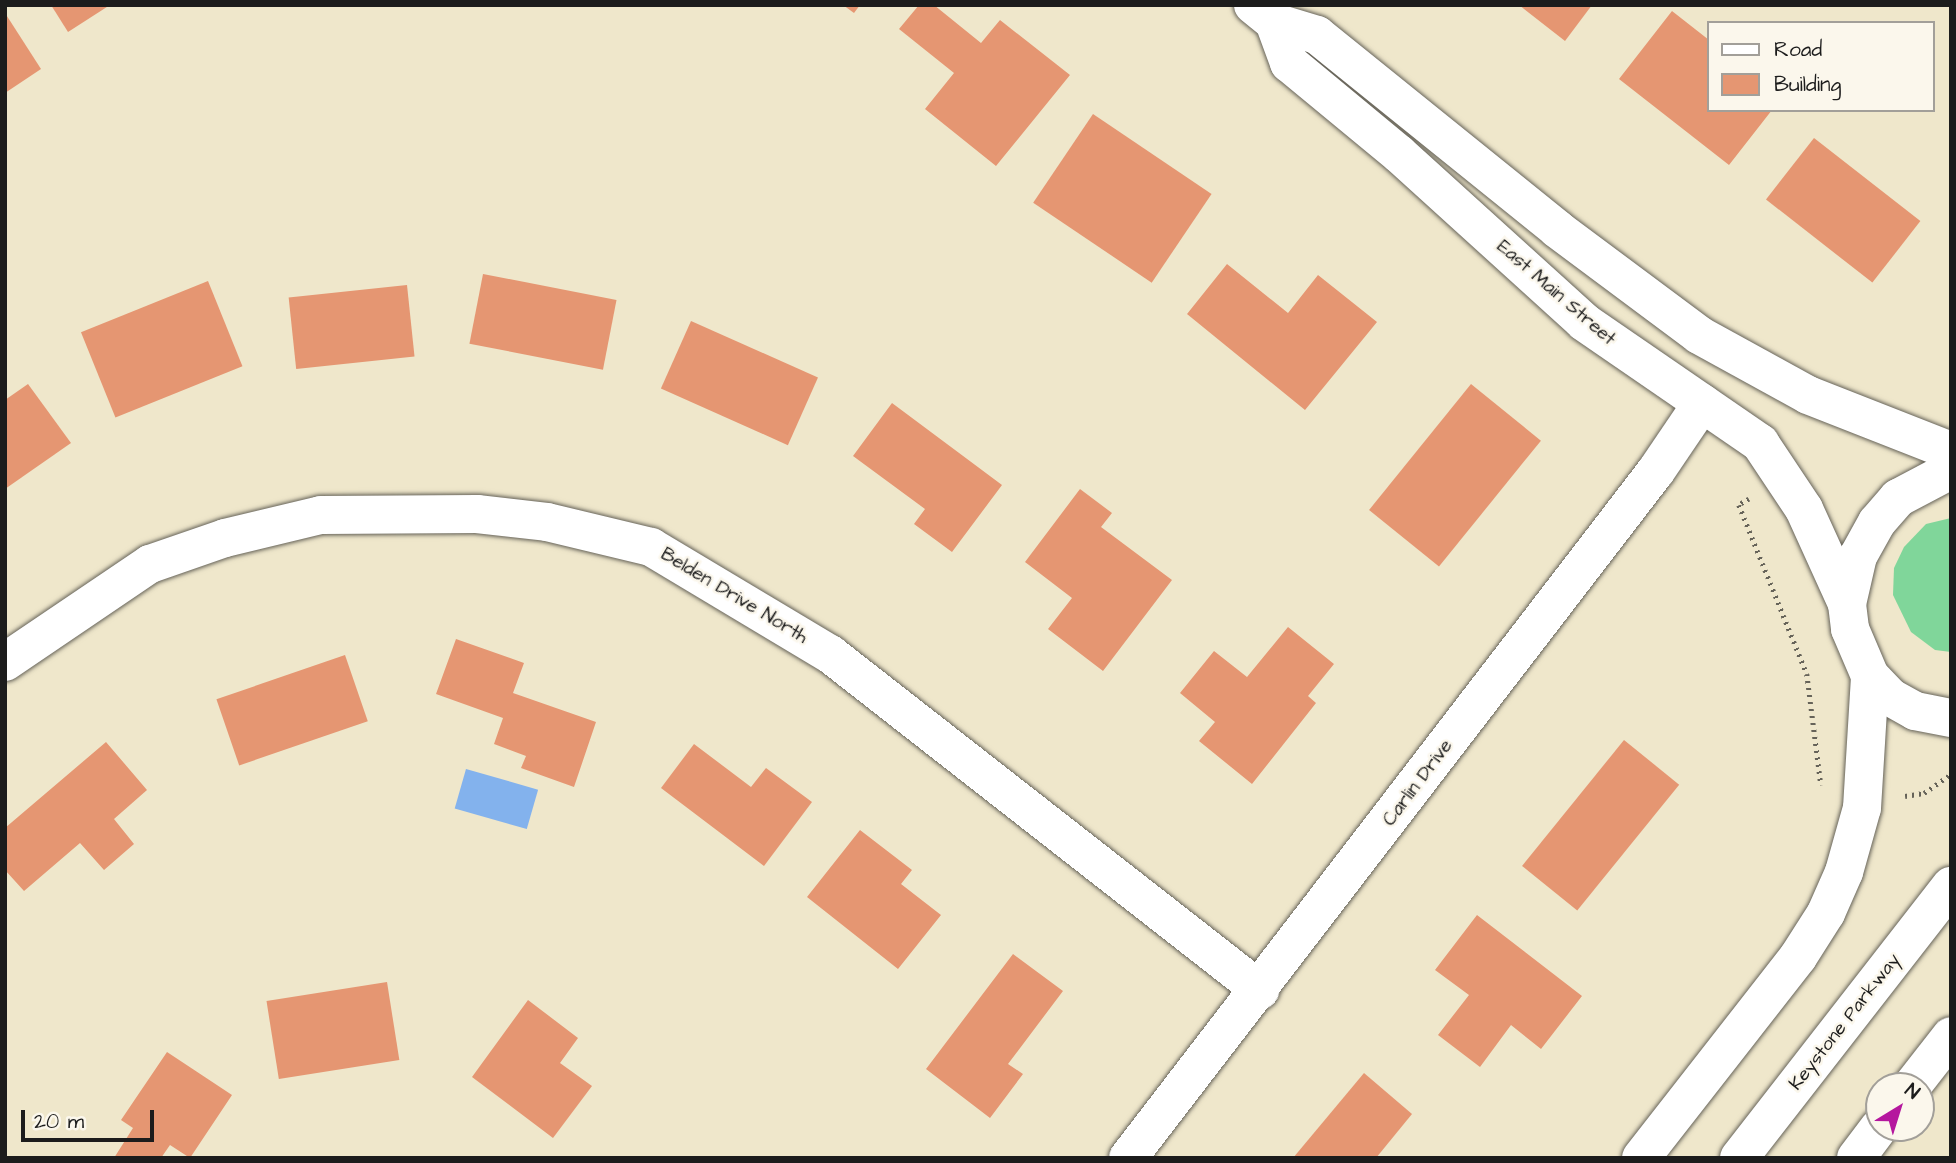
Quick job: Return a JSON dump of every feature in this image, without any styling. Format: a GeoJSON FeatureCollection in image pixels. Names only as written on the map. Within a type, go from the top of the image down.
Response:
{"type":"FeatureCollection","features":[{"type":"Feature","properties":{"kind":"main road","name":"East Main Street"},"geometry":{"type":"LineString","coordinates":[[1271,11],[1289,63],[1399,154],[1584,322],[1743,428],[1784,476],[1847,604]]}},
{"type":"Feature","properties":{"kind":"main road","name":"East Main Street"},"geometry":{"type":"LineString","coordinates":[[1271,11],[1317,36],[1557,229],[1699,335],[1808,396],[1951,451]]}},
{"type":"Feature","properties":{"kind":"main road","name":"Carlin Drive"},"geometry":{"type":"LineString","coordinates":[[1128,1158],[1656,471],[1702,403]]}},
{"type":"Feature","properties":{"kind":"main road"},"geometry":{"type":"LineString","coordinates":[[1951,470],[1928,478],[1898,499],[1877,522],[1858,556],[1847,604],[1850,629],[1870,676],[1890,697],[1915,711],[1951,718]]}},
{"type":"Feature","properties":{"kind":"main road","name":"Belden Drive North"},"geometry":{"type":"LineString","coordinates":[[5,662],[150,564],[225,538],[321,514],[477,514],[547,522],[651,547],[830,654],[1259,990]]}},
{"type":"Feature","properties":{"kind":"main road"},"geometry":{"type":"LineString","coordinates":[[1641,1158],[1798,957],[1826,913],[1844,872],[1862,808],[1870,676]]}},
{"type":"Feature","properties":{"kind":"main road","name":"Keystone Parkway"},"geometry":{"type":"LineString","coordinates":[[1740,1158],[1951,886]]}},
{"type":"Feature","properties":{"kind":"main road"},"geometry":{"type":"LineString","coordinates":[[1923,1072],[1951,1036]]}},
{"type":"Feature","properties":{"kind":"main road"},"geometry":{"type":"LineString","coordinates":[[1856,1158],[1868,1142]]}},
{"type":"Feature","properties":{"kind":"path"},"geometry":{"type":"LineString","coordinates":[[1740,505],[1807,674],[1816,722],[1817,780],[1829,789]]}},
{"type":"Feature","properties":{"kind":"path"},"geometry":{"type":"LineString","coordinates":[[1897,796],[1924,793],[1951,774]]}},
{"type":"Feature","properties":{"kind":"green space"},"geometry":{"type":"Polygon","coordinates":[[[1951,518],[1951,652],[1935,650],[1911,632],[1893,595],[1894,568],[1904,547],[1926,524],[1951,518]]]}},
{"type":"Feature","properties":{"kind":"water"},"geometry":{"type":"Polygon","coordinates":[[[466,769],[538,790],[527,829],[455,808],[466,769]]]}},
{"type":"Feature","properties":{"kind":"building"},"geometry":{"type":"Polygon","coordinates":[[[51,5],[110,5],[68,32],[51,5]]]}},
{"type":"Feature","properties":{"kind":"building"},"geometry":{"type":"Polygon","coordinates":[[[843,5],[860,5],[854,13],[843,5]]]}},
{"type":"Feature","properties":{"kind":"building"},"geometry":{"type":"Polygon","coordinates":[[[919,5],[934,5],[981,43],[1000,20],[1070,75],[996,166],[925,109],[954,73],[899,29],[919,5]]]}},
{"type":"Feature","properties":{"kind":"building"},"geometry":{"type":"Polygon","coordinates":[[[1519,5],[1592,5],[1565,41],[1519,5]]]}},
{"type":"Feature","properties":{"kind":"building"},"geometry":{"type":"Polygon","coordinates":[[[1672,11],[1708,39],[1708,112],[1770,112],[1729,165],[1619,79],[1672,11]]]}},
{"type":"Feature","properties":{"kind":"building"},"geometry":{"type":"Polygon","coordinates":[[[5,13],[41,69],[5,93],[5,13]]]}},
{"type":"Feature","properties":{"kind":"building"},"geometry":{"type":"Polygon","coordinates":[[[1093,114],[1212,194],[1152,283],[1033,203],[1093,114]]]}},
{"type":"Feature","properties":{"kind":"building"},"geometry":{"type":"Polygon","coordinates":[[[1814,138],[1920,221],[1872,283],[1766,199],[1814,138]]]}},
{"type":"Feature","properties":{"kind":"building"},"geometry":{"type":"Polygon","coordinates":[[[1227,264],[1288,313],[1318,275],[1377,322],[1305,410],[1187,314],[1227,264]]]}},
{"type":"Feature","properties":{"kind":"building"},"geometry":{"type":"Polygon","coordinates":[[[483,274],[617,300],[603,370],[469,344],[483,274]]]}},
{"type":"Feature","properties":{"kind":"building"},"geometry":{"type":"Polygon","coordinates":[[[208,281],[242,366],[115,418],[81,332],[208,281]]]}},
{"type":"Feature","properties":{"kind":"building"},"geometry":{"type":"Polygon","coordinates":[[[407,285],[415,357],[296,369],[289,297],[407,285]]]}},
{"type":"Feature","properties":{"kind":"building"},"geometry":{"type":"Polygon","coordinates":[[[691,321],[818,378],[788,445],[661,389],[691,321]]]}},
{"type":"Feature","properties":{"kind":"building"},"geometry":{"type":"Polygon","coordinates":[[[28,384],[71,443],[5,489],[5,400],[28,384]]]}},
{"type":"Feature","properties":{"kind":"building"},"geometry":{"type":"Polygon","coordinates":[[[1471,384],[1541,441],[1439,567],[1369,510],[1471,384]]]}},
{"type":"Feature","properties":{"kind":"building"},"geometry":{"type":"Polygon","coordinates":[[[892,403],[1002,485],[952,552],[914,524],[925,509],[853,456],[892,403]]]}},
{"type":"Feature","properties":{"kind":"building"},"geometry":{"type":"Polygon","coordinates":[[[1080,489],[1112,513],[1101,527],[1172,580],[1103,671],[1048,629],[1072,598],[1025,562],[1080,489]]]}},
{"type":"Feature","properties":{"kind":"building"},"geometry":{"type":"Polygon","coordinates":[[[1288,627],[1334,664],[1308,696],[1316,703],[1252,784],[1199,741],[1215,722],[1180,693],[1214,651],[1247,677],[1288,627]]]}},
{"type":"Feature","properties":{"kind":"building"},"geometry":{"type":"Polygon","coordinates":[[[456,639],[524,663],[513,693],[596,722],[574,787],[521,768],[526,756],[494,744],[503,718],[436,694],[456,639]]]}},
{"type":"Feature","properties":{"kind":"building"},"geometry":{"type":"Polygon","coordinates":[[[345,655],[368,721],[239,765],[216,699],[345,655]]]}},
{"type":"Feature","properties":{"kind":"building"},"geometry":{"type":"Polygon","coordinates":[[[1624,740],[1679,785],[1577,911],[1522,866],[1624,740]]]}},
{"type":"Feature","properties":{"kind":"building"},"geometry":{"type":"Polygon","coordinates":[[[106,742],[147,790],[114,819],[134,844],[104,870],[80,843],[24,891],[5,870],[5,828],[106,742]]]}},
{"type":"Feature","properties":{"kind":"building"},"geometry":{"type":"Polygon","coordinates":[[[694,744],[751,787],[766,768],[812,802],[764,866],[661,788],[694,744]]]}},
{"type":"Feature","properties":{"kind":"building"},"geometry":{"type":"Polygon","coordinates":[[[860,830],[912,870],[901,884],[941,915],[898,969],[807,897],[860,830]]]}},
{"type":"Feature","properties":{"kind":"building"},"geometry":{"type":"Polygon","coordinates":[[[1477,915],[1582,996],[1541,1049],[1511,1025],[1480,1067],[1438,1035],[1469,995],[1435,970],[1477,915]]]}},
{"type":"Feature","properties":{"kind":"building"},"geometry":{"type":"Polygon","coordinates":[[[1013,954],[1063,991],[1008,1064],[1023,1074],[990,1118],[926,1069],[1013,954]]]}},
{"type":"Feature","properties":{"kind":"building"},"geometry":{"type":"Polygon","coordinates":[[[387,982],[399,1060],[279,1079],[267,1001],[387,982]]]}},
{"type":"Feature","properties":{"kind":"building"},"geometry":{"type":"Polygon","coordinates":[[[528,1000],[578,1038],[560,1063],[592,1086],[553,1138],[472,1077],[528,1000]]]}},
{"type":"Feature","properties":{"kind":"building"},"geometry":{"type":"Polygon","coordinates":[[[167,1052],[232,1095],[190,1158],[170,1145],[161,1158],[114,1158],[133,1128],[121,1120],[167,1052]]]}},
{"type":"Feature","properties":{"kind":"building"},"geometry":{"type":"Polygon","coordinates":[[[1364,1073],[1412,1114],[1376,1158],[1293,1158],[1364,1073]]]}}]}
